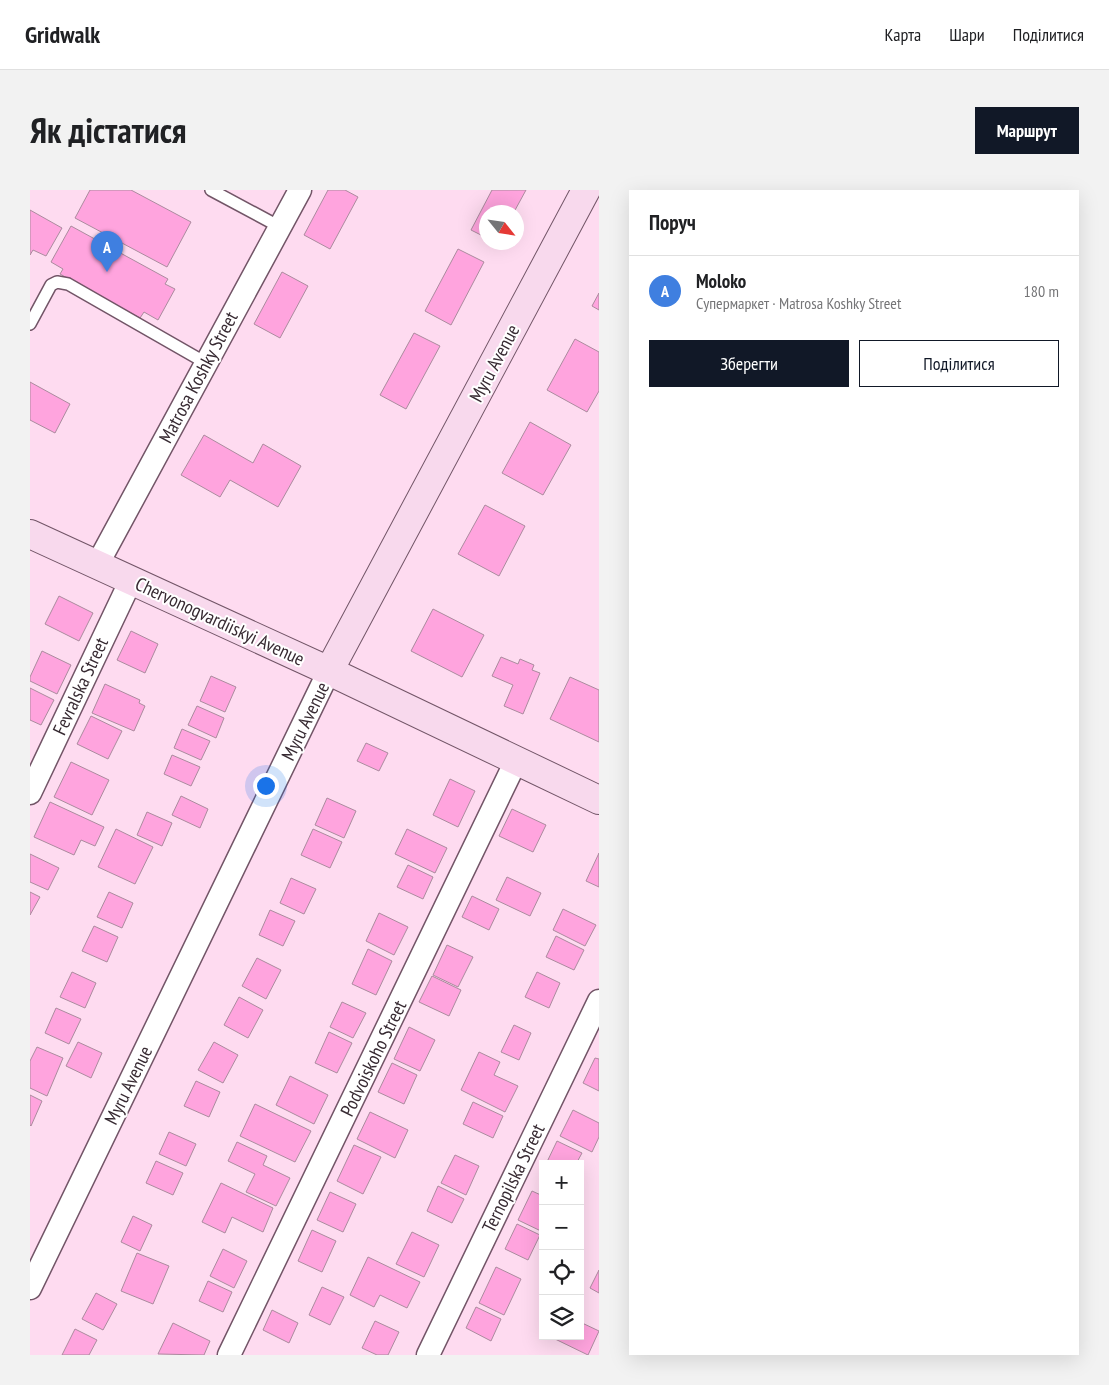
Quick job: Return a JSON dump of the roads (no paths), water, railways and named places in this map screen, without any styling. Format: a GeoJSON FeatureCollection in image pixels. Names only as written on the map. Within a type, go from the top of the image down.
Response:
{"type":"FeatureCollection","features":[{"type":"Feature","properties":{"kind":"main road","name":"Myru Avenue"},"geometry":{"type":"LineString","coordinates":[[329,671],[586,190]]}},
{"type":"Feature","properties":{"kind":"main road","name":"Chervonogvardiiskyi Avenue"},"geometry":{"type":"LineString","coordinates":[[30,534],[329,671],[599,800]]}},
{"type":"Feature","properties":{"kind":"street","name":"Matrosa Koshky Street"},"geometry":{"type":"LineString","coordinates":[[97,565],[300,190]]}},
{"type":"Feature","properties":{"kind":"street","name":"Fevralska Street"},"geometry":{"type":"LineString","coordinates":[[30,793],[131,580]]}},
{"type":"Feature","properties":{"kind":"street","name":"Myru Avenue"},"geometry":{"type":"LineString","coordinates":[[30,1288],[329,671]]}},
{"type":"Feature","properties":{"kind":"street","name":"Podvoiskoho Street"},"geometry":{"type":"LineString","coordinates":[[229,1355],[516,761]]}},
{"type":"Feature","properties":{"kind":"street","name":"Ternopilska Street"},"geometry":{"type":"LineString","coordinates":[[428,1355],[599,1001]]}},
{"type":"Feature","properties":{"kind":"lane"},"geometry":{"type":"LineString","coordinates":[[211,190],[280,227]]}},
{"type":"Feature","properties":{"kind":"lane"},"geometry":{"type":"LineString","coordinates":[[30,324],[51,286],[57,282],[68,284],[206,363]]}},
{"type":"Feature","properties":{"kind":"place","name":"Moloko"},"geometry":{"type":"Point","coordinates":[107,272]}}]}
